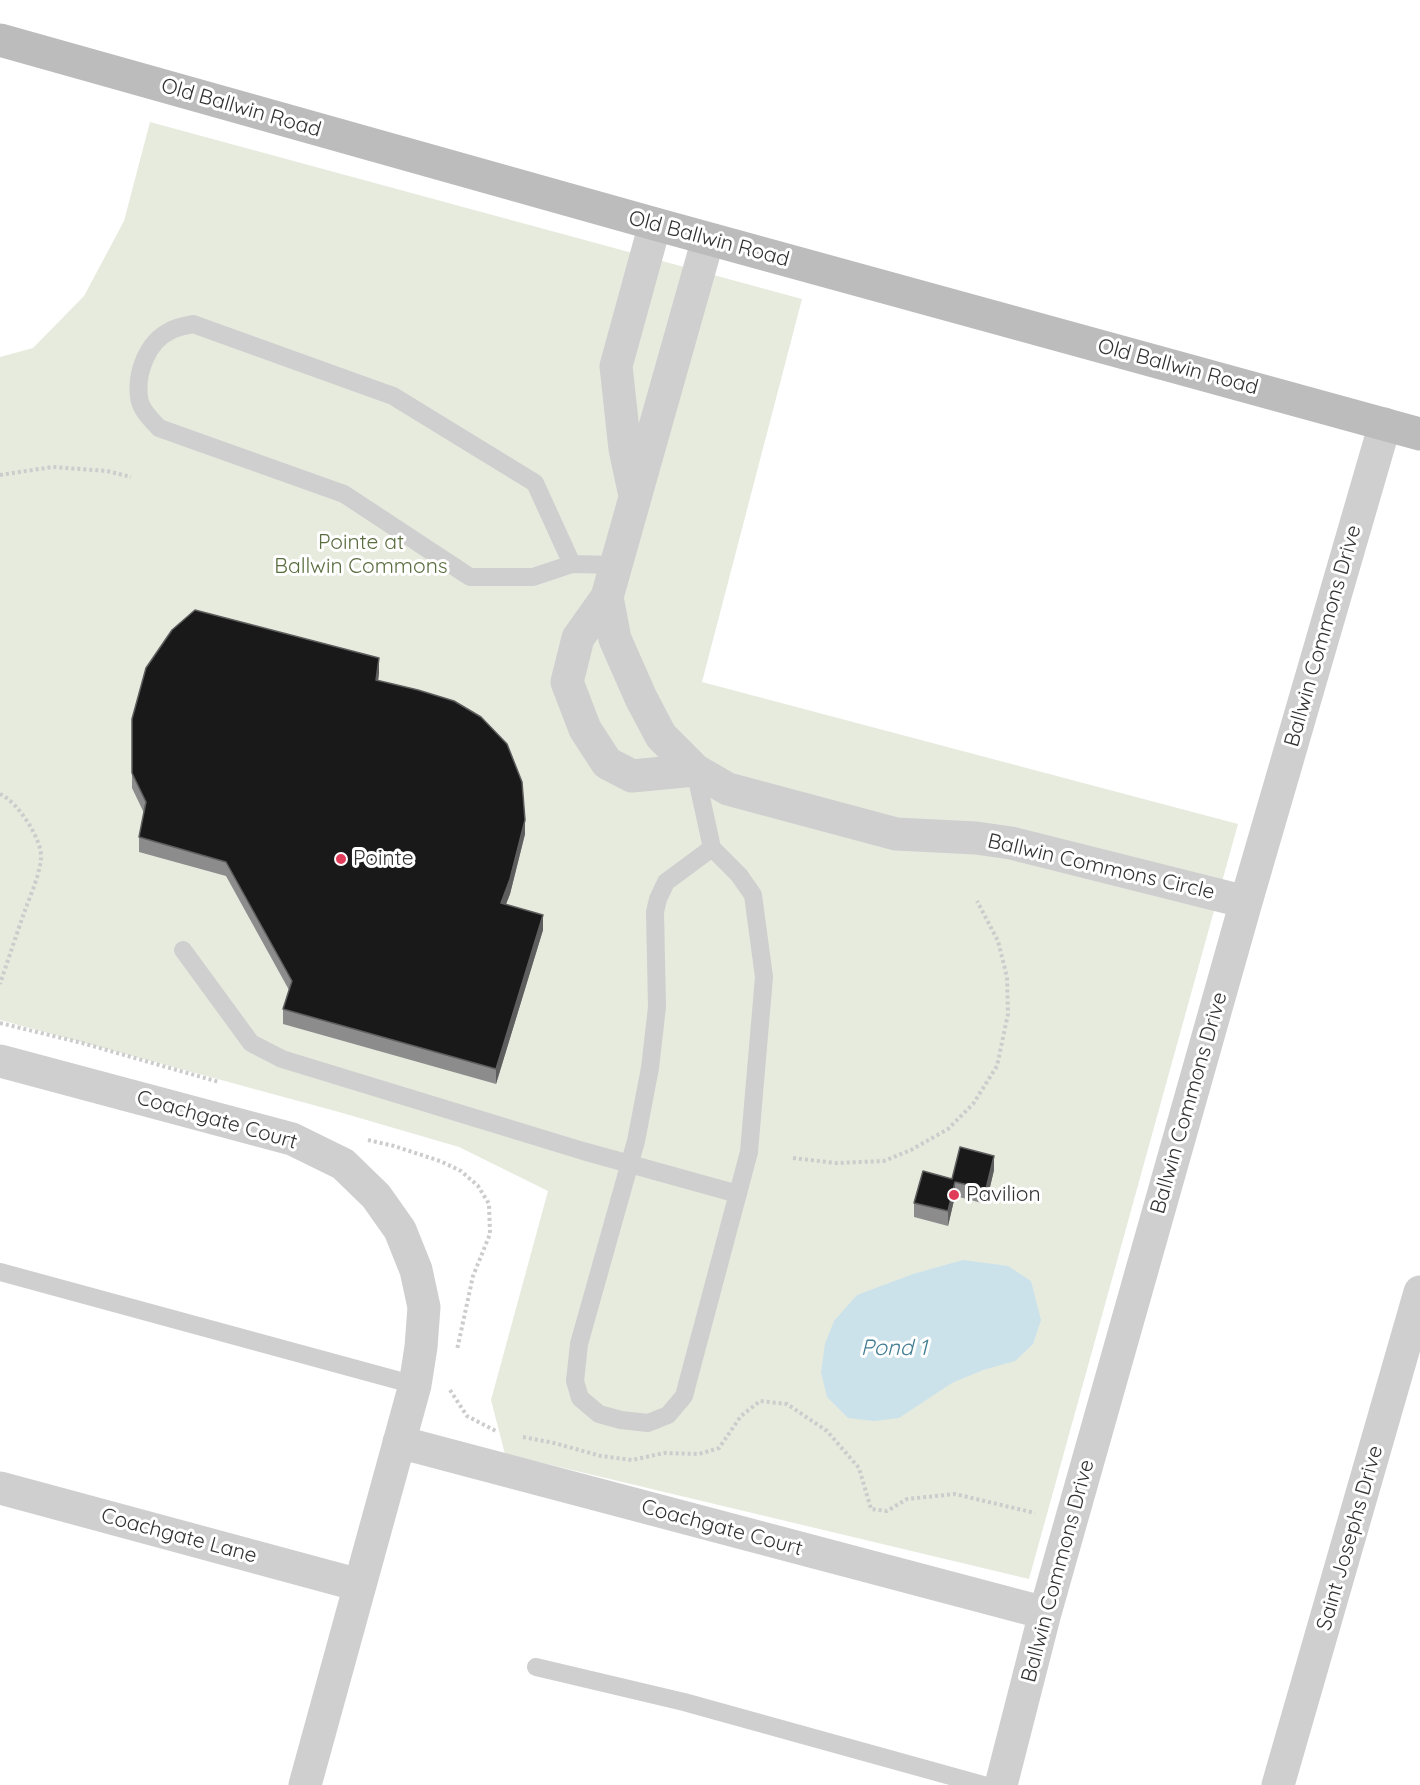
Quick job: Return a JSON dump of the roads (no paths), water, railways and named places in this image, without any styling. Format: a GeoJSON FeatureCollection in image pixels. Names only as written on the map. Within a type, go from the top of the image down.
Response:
{"type":"FeatureCollection","features":[{"type":"Feature","properties":{"kind":"street","name":"Old Ballwin Road"},"geometry":{"type":"LineString","coordinates":[[0,40],[708,239],[1420,434]]}},
{"type":"Feature","properties":{"kind":"street","name":"Ballwin Commons Circle"},"geometry":{"type":"LineString","coordinates":[[635,495],[626,449],[616,366],[656,224]]}},
{"type":"Feature","properties":{"kind":"street","name":"Ballwin Commons Circle"},"geometry":{"type":"LineString","coordinates":[[708,239],[606,597],[615,639],[661,736],[695,770],[728,789],[896,834],[976,838],[1011,843],[1246,902]]}},
{"type":"Feature","properties":{"kind":"street","name":"Ballwin Commons Drive"},"geometry":{"type":"LineString","coordinates":[[1001,1785],[1045,1613],[1246,902],[1385,423]]}},
{"type":"Feature","properties":{"kind":"street"},"geometry":{"type":"LineString","coordinates":[[606,597],[578,638],[567,682],[585,729],[607,763],[632,776],[695,770]]}},
{"type":"Feature","properties":{"kind":"street","name":"Coachgate Court"},"geometry":{"type":"LineString","coordinates":[[0,1061],[292,1139],[344,1164],[376,1196],[400,1230],[416,1270],[424,1307],[415,1385],[305,1785]]}},
{"type":"Feature","properties":{"kind":"street","name":"Saint Josephs Drive"},"geometry":{"type":"LineString","coordinates":[[1278,1785],[1408,1385],[1420,1292]]}},
{"type":"Feature","properties":{"kind":"street","name":"Coachgate Court"},"geometry":{"type":"LineString","coordinates":[[399,1442],[1045,1613]]}},
{"type":"Feature","properties":{"kind":"street","name":"Coachgate Lane"},"geometry":{"type":"LineString","coordinates":[[0,1488],[359,1585]]}},
{"type":"Feature","properties":{"kind":"lane"},"geometry":{"type":"LineString","coordinates":[[572,564],[535,483],[393,396],[192,324],[168,331],[152,346],[140,367],[139,398],[147,415],[159,428],[344,494],[470,577],[533,577],[572,564],[616,565]]}},
{"type":"Feature","properties":{"kind":"lane"},"geometry":{"type":"LineString","coordinates":[[695,770],[712,848],[739,875],[753,895],[764,978],[749,1152],[684,1396],[668,1415],[648,1423],[621,1420],[599,1414],[580,1398],[574,1381],[579,1344],[636,1142],[650,1068],[657,1007],[655,912],[658,899],[666,882],[712,848]]}},
{"type":"Feature","properties":{"kind":"lane"},"geometry":{"type":"LineString","coordinates":[[183,950],[251,1043],[282,1059],[630,1165],[738,1194]]}},
{"type":"Feature","properties":{"kind":"lane"},"geometry":{"type":"LineString","coordinates":[[0,1272],[415,1385]]}},
{"type":"Feature","properties":{"kind":"lane"},"geometry":{"type":"LineString","coordinates":[[536,1667],[684,1702],[983,1785]]}},
{"type":"Feature","properties":{"kind":"water","name":"Pond 1"},"geometry":{"type":"Polygon","coordinates":[[[963,1260],[1008,1266],[1031,1281],[1041,1320],[1033,1344],[1015,1361],[983,1370],[952,1383],[899,1418],[874,1421],[848,1418],[827,1397],[821,1372],[825,1344],[834,1321],[857,1295],[913,1274],[963,1260]]]}},
{"type":"Feature","properties":{"kind":"place","name":"Pointe"},"geometry":{"type":"Point","coordinates":[341,859]}},
{"type":"Feature","properties":{"kind":"place","name":"Pavilion"},"geometry":{"type":"Point","coordinates":[954,1195]}},
{"type":"Feature","properties":{"kind":"park label","name":"Pointe at Ballwin Commons"},"geometry":{"type":"Point","coordinates":[361,555]}}]}
